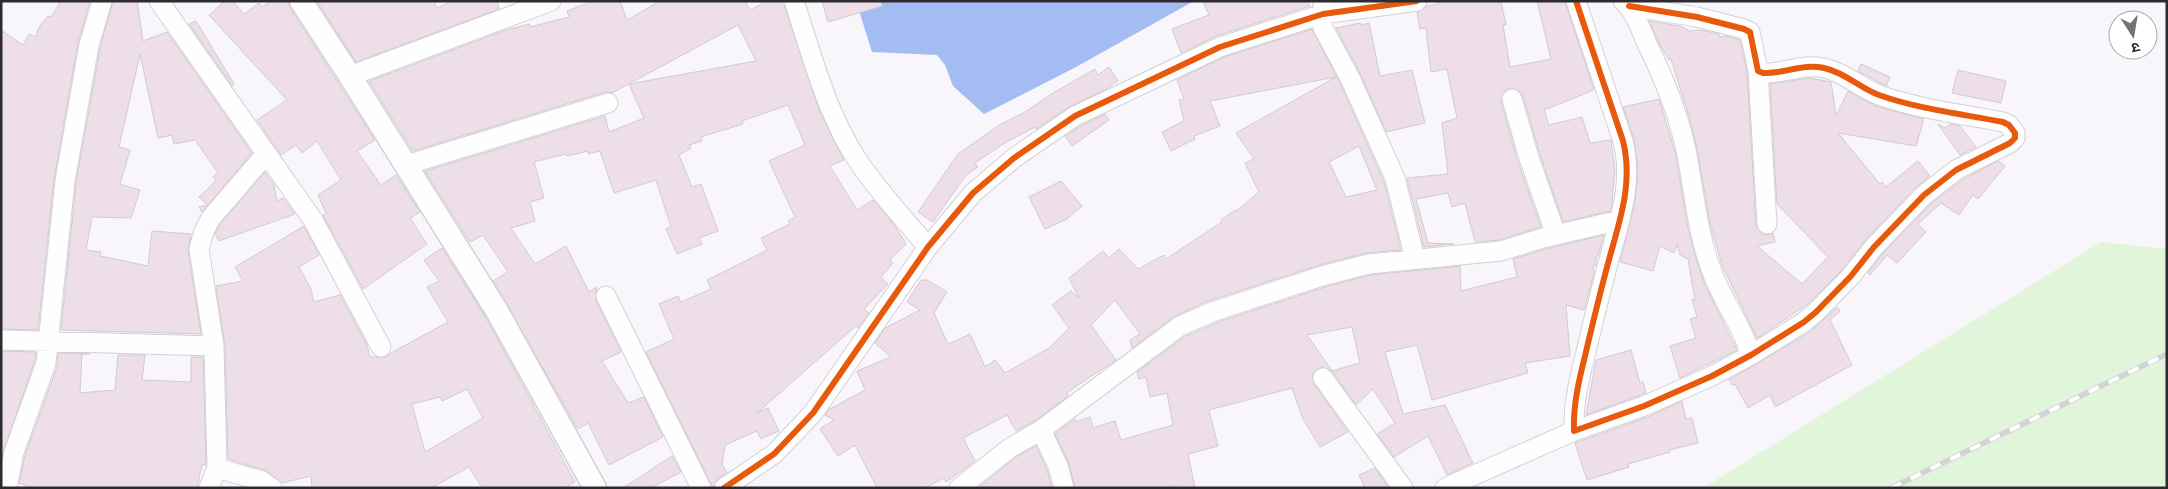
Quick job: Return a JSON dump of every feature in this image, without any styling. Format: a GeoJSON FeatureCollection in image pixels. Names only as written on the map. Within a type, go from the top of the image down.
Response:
{"type":"FeatureCollection","features":[{"type":"Feature","properties":{"kind":"street"},"geometry":{"type":"LineString","coordinates":[[7,488],[14,452],[46,363],[65,181],[89,45],[102,1]]}},
{"type":"Feature","properties":{"kind":"street"},"geometry":{"type":"LineString","coordinates":[[159,1],[313,220],[381,347]]}},
{"type":"Feature","properties":{"kind":"street"},"geometry":{"type":"LineString","coordinates":[[301,1],[497,311],[595,488]]}},
{"type":"Feature","properties":{"kind":"street"},"geometry":{"type":"LineString","coordinates":[[350,76],[551,1]]}},
{"type":"Feature","properties":{"kind":"street"},"geometry":{"type":"LineString","coordinates":[[794,1],[824,90],[848,142],[860,163],[928,247]]}},
{"type":"Feature","properties":{"kind":"street"},"geometry":{"type":"LineString","coordinates":[[724,488],[774,454],[812,413],[928,247],[973,193],[1014,158],[1075,116],[1220,47],[1323,8],[1417,1]]}},
{"type":"Feature","properties":{"kind":"street"},"geometry":{"type":"LineString","coordinates":[[1574,430],[1574,407],[1578,388],[1601,287],[1620,220],[1628,176],[1628,160],[1624,141],[1576,1]]}},
{"type":"Feature","properties":{"kind":"street"},"geometry":{"type":"LineString","coordinates":[[1626,4],[1697,17],[1750,32],[1758,71],[1767,224]]}},
{"type":"Feature","properties":{"kind":"street"},"geometry":{"type":"LineString","coordinates":[[1626,4],[1663,78],[1676,111],[1686,149],[1703,244],[1711,271],[1747,341],[1752,355]]}},
{"type":"Feature","properties":{"kind":"street"},"geometry":{"type":"LineString","coordinates":[[1323,8],[1323,28],[1331,46],[1350,78],[1395,178],[1415,259]]}},
{"type":"Feature","properties":{"kind":"street"},"geometry":{"type":"LineString","coordinates":[[1445,488],[1574,430],[1644,406],[1712,376],[1752,355],[1816,312],[1924,195],[1956,170],[2010,143],[2015,138],[2014,129],[2003,122],[1904,102],[1880,95],[1860,87],[1836,72],[1824,68],[1801,67],[1769,74],[1758,71]]}},
{"type":"Feature","properties":{"kind":"street"},"geometry":{"type":"LineString","coordinates":[[1512,99],[1529,158],[1556,235]]}},
{"type":"Feature","properties":{"kind":"street"},"geometry":{"type":"LineString","coordinates":[[406,165],[608,103]]}},
{"type":"Feature","properties":{"kind":"street"},"geometry":{"type":"LineString","coordinates":[[209,488],[217,468],[214,346],[199,249],[204,231],[211,218],[266,154]]}},
{"type":"Feature","properties":{"kind":"street"},"geometry":{"type":"LineString","coordinates":[[959,488],[1010,448],[1041,430],[1180,326],[1247,299],[1369,264],[1501,251],[1556,235],[1620,220]]}},
{"type":"Feature","properties":{"kind":"street"},"geometry":{"type":"LineString","coordinates":[[606,296],[701,488]]}},
{"type":"Feature","properties":{"kind":"street"},"geometry":{"type":"LineString","coordinates":[[1,340],[214,346]]}},
{"type":"Feature","properties":{"kind":"street"},"geometry":{"type":"LineString","coordinates":[[1323,378],[1403,488]]}},
{"type":"Feature","properties":{"kind":"street"},"geometry":{"type":"LineString","coordinates":[[1041,430],[1058,466],[1064,488]]}},
{"type":"Feature","properties":{"kind":"street"},"geometry":{"type":"LineString","coordinates":[[217,468],[262,481],[272,488]]}},
{"type":"Feature","properties":{"kind":"green space"},"geometry":{"type":"Polygon","coordinates":[[[2101,242],[2167,249],[2167,488],[1703,488],[2101,242]]]}},
{"type":"Feature","properties":{"kind":"water"},"geometry":{"type":"Polygon","coordinates":[[[856,1],[1194,1],[1076,67],[984,114],[953,86],[945,65],[937,55],[872,52],[856,1]]]}},
{"type":"Feature","properties":{"kind":"building"},"geometry":{"type":"Polygon","coordinates":[[[61,1],[90,1],[78,43],[54,179],[38,330],[1,329],[1,30],[23,45],[29,34],[35,37],[41,24],[48,16],[51,17],[61,1]]]}},
{"type":"Feature","properties":{"kind":"building"},"geometry":{"type":"Polygon","coordinates":[[[113,1],[137,1],[143,41],[167,32],[252,153],[202,212],[199,207],[207,205],[199,197],[216,181],[213,177],[218,173],[195,140],[174,144],[172,135],[158,138],[140,54],[119,147],[130,150],[120,184],[140,190],[131,218],[92,217],[86,250],[101,252],[100,256],[148,266],[152,231],[191,234],[188,251],[201,334],[61,330],[76,183],[100,48],[113,1]]]}},
{"type":"Feature","properties":{"kind":"building"},"geometry":{"type":"Polygon","coordinates":[[[225,1],[233,1],[244,14],[259,3],[262,7],[271,1],[288,1],[290,8],[375,140],[357,151],[381,185],[396,175],[420,212],[410,218],[427,244],[363,289],[323,215],[326,213],[318,195],[341,180],[317,141],[302,153],[296,145],[281,155],[257,120],[287,100],[209,15],[225,1]]]}},
{"type":"Feature","properties":{"kind":"building"},"geometry":{"type":"Polygon","coordinates":[[[317,1],[434,1],[437,8],[452,1],[497,1],[499,9],[356,62],[317,1]]]}},
{"type":"Feature","properties":{"kind":"building"},"geometry":{"type":"Polygon","coordinates":[[[593,1],[620,1],[627,20],[660,1],[745,1],[750,10],[767,1],[783,1],[819,110],[844,160],[830,166],[857,210],[873,200],[895,226],[906,244],[890,260],[893,263],[881,277],[888,284],[864,309],[869,313],[858,328],[856,326],[757,413],[768,408],[779,431],[761,439],[757,431],[725,445],[722,464],[727,473],[717,479],[713,488],[646,352],[674,339],[659,304],[678,296],[681,302],[711,289],[707,280],[767,250],[761,238],[790,224],[788,221],[795,217],[769,161],[805,145],[788,105],[742,121],[743,124],[701,137],[702,141],[689,145],[691,148],[679,155],[692,187],[701,184],[718,231],[699,238],[702,244],[677,254],[666,229],[671,227],[656,180],[614,193],[600,151],[588,154],[588,151],[567,156],[566,154],[534,162],[544,198],[530,202],[535,221],[511,228],[535,264],[566,246],[589,292],[597,287],[596,301],[621,352],[602,361],[628,403],[644,397],[663,437],[609,465],[588,423],[578,429],[493,281],[508,272],[483,235],[470,242],[425,171],[605,116],[609,132],[644,118],[629,84],[756,61],[738,25],[612,93],[605,92],[413,151],[369,81],[506,30],[529,24],[530,27],[569,17],[567,11],[593,1]]]}},
{"type":"Feature","properties":{"kind":"building"},"geometry":{"type":"Polygon","coordinates":[[[822,1],[881,1],[882,6],[828,22],[822,1]]]}},
{"type":"Feature","properties":{"kind":"building"},"geometry":{"type":"Polygon","coordinates":[[[1203,1],[1307,1],[1310,6],[1216,36],[1181,53],[1172,29],[1209,15],[1203,1]]]}},
{"type":"Feature","properties":{"kind":"building"},"geometry":{"type":"Polygon","coordinates":[[[1437,1],[1501,1],[1506,25],[1503,25],[1510,67],[1551,59],[1537,1],[1565,1],[1594,90],[1544,110],[1549,125],[1582,117],[1590,143],[1611,140],[1615,171],[1611,211],[1563,222],[1540,155],[1523,96],[1519,91],[1509,88],[1504,92],[1501,102],[1518,162],[1541,227],[1499,240],[1475,242],[1465,203],[1452,207],[1448,193],[1416,199],[1428,243],[1454,244],[1424,247],[1407,178],[1448,174],[1442,123],[1457,118],[1447,69],[1431,72],[1426,28],[1420,29],[1417,12],[1427,6],[1438,4],[1437,1]]]}},
{"type":"Feature","properties":{"kind":"building"},"geometry":{"type":"Polygon","coordinates":[[[196,21],[234,84],[232,86],[189,24],[196,21]]]}},
{"type":"Feature","properties":{"kind":"building"},"geometry":{"type":"Polygon","coordinates":[[[1649,21],[1680,26],[1690,31],[1701,30],[1719,34],[1719,37],[1726,36],[1740,40],[1747,72],[1756,225],[1762,234],[1773,233],[1775,242],[1757,246],[1802,284],[1828,257],[1777,204],[1770,84],[1809,78],[1831,82],[1836,116],[1848,91],[1875,106],[1924,119],[1916,146],[1838,133],[1880,184],[1882,182],[1886,187],[1918,161],[1930,176],[1916,187],[1866,239],[1843,269],[1808,304],[1757,338],[1722,265],[1710,223],[1697,148],[1690,120],[1671,59],[1669,60],[1661,47],[1649,21]]]}},
{"type":"Feature","properties":{"kind":"building"},"geometry":{"type":"Polygon","coordinates":[[[1360,23],[1361,25],[1369,23],[1380,76],[1412,70],[1425,123],[1386,132],[1360,73],[1336,28],[1360,23]]]}},
{"type":"Feature","properties":{"kind":"building"},"geometry":{"type":"Polygon","coordinates":[[[1312,29],[1340,83],[1384,182],[1401,250],[1366,253],[1319,265],[1208,301],[1173,317],[1132,348],[1130,340],[1140,334],[1115,300],[1091,325],[1116,360],[1067,393],[1068,396],[1035,421],[1016,431],[1007,415],[963,438],[975,461],[946,482],[944,478],[925,488],[877,488],[855,445],[838,456],[820,429],[834,420],[825,415],[828,410],[865,390],[857,371],[891,357],[875,343],[885,328],[920,310],[907,302],[921,280],[927,280],[947,292],[934,313],[948,344],[970,334],[985,367],[995,360],[1005,373],[1049,348],[1069,328],[1052,305],[1071,291],[1079,298],[1069,278],[1103,251],[1109,258],[1119,249],[1138,269],[1164,255],[1166,259],[1222,222],[1221,220],[1236,211],[1259,192],[1245,163],[1254,159],[1236,133],[1336,77],[1210,101],[1220,126],[1194,136],[1195,139],[1171,151],[1162,132],[1184,121],[1179,100],[1184,99],[1177,80],[1224,57],[1312,29]],[[1359,146],[1329,162],[1346,197],[1377,190],[1359,146]]]}},
{"type":"Feature","properties":{"kind":"building"},"geometry":{"type":"Polygon","coordinates":[[[1861,64],[1890,77],[1886,86],[1858,71],[1861,64]]]}},
{"type":"Feature","properties":{"kind":"building"},"geometry":{"type":"Polygon","coordinates":[[[1109,67],[1118,81],[1069,107],[1036,129],[1035,127],[1003,144],[975,163],[978,167],[966,175],[933,222],[918,212],[958,154],[1001,124],[1025,112],[1053,93],[1095,69],[1098,75],[1109,67]]]}},
{"type":"Feature","properties":{"kind":"building"},"geometry":{"type":"Polygon","coordinates":[[[1958,70],[2006,81],[2001,103],[1952,93],[1958,70]]]}},
{"type":"Feature","properties":{"kind":"building"},"geometry":{"type":"Polygon","coordinates":[[[1659,99],[1675,152],[1688,228],[1696,258],[1705,285],[1737,350],[1680,378],[1670,346],[1696,338],[1690,319],[1697,317],[1692,299],[1695,300],[1688,259],[1680,255],[1677,244],[1674,253],[1660,246],[1653,271],[1620,262],[1635,201],[1638,171],[1634,139],[1623,107],[1659,99]]]}},
{"type":"Feature","properties":{"kind":"building"},"geometry":{"type":"Polygon","coordinates":[[[1105,114],[1109,120],[1072,146],[1065,136],[1105,114]]]}},
{"type":"Feature","properties":{"kind":"building"},"geometry":{"type":"Polygon","coordinates":[[[1938,124],[1945,128],[1951,124],[1960,126],[1976,147],[1960,155],[1938,124]]]}},
{"type":"Feature","properties":{"kind":"building"},"geometry":{"type":"Polygon","coordinates":[[[1998,161],[2005,166],[1978,199],[1973,195],[1959,215],[1941,203],[1918,224],[1926,232],[1897,263],[1887,255],[1870,275],[1868,273],[1882,254],[1932,203],[1962,180],[1998,161]]]}},
{"type":"Feature","properties":{"kind":"building"},"geometry":{"type":"Polygon","coordinates":[[[265,172],[274,185],[277,201],[283,198],[295,214],[219,241],[215,234],[220,224],[265,172]]]}},
{"type":"Feature","properties":{"kind":"building"},"geometry":{"type":"Polygon","coordinates":[[[1061,181],[1082,206],[1067,219],[1045,229],[1029,197],[1061,181]]]}},
{"type":"Feature","properties":{"kind":"building"},"geometry":{"type":"Polygon","coordinates":[[[304,226],[319,255],[299,267],[311,289],[314,302],[340,295],[367,345],[370,357],[386,357],[448,322],[427,287],[439,281],[424,260],[442,248],[486,318],[575,482],[564,488],[482,488],[469,467],[431,488],[312,488],[311,476],[282,483],[265,470],[228,459],[225,346],[216,286],[243,281],[235,267],[304,226]],[[467,389],[442,401],[440,397],[412,404],[425,452],[483,418],[467,389]]]}},
{"type":"Feature","properties":{"kind":"building"},"geometry":{"type":"Polygon","coordinates":[[[1604,235],[1598,256],[1596,256],[1596,266],[1593,266],[1594,273],[1584,310],[1566,305],[1570,356],[1525,363],[1528,373],[1432,400],[1417,345],[1385,352],[1403,414],[1445,405],[1473,463],[1447,475],[1428,436],[1394,457],[1377,434],[1395,423],[1373,389],[1356,405],[1332,371],[1322,367],[1313,373],[1314,384],[1348,432],[1320,447],[1303,419],[1292,388],[1209,410],[1218,446],[1188,454],[1195,488],[1178,488],[1177,485],[1166,488],[1075,488],[1069,463],[1055,434],[1075,419],[1075,422],[1090,417],[1093,428],[1115,421],[1121,440],[1173,425],[1167,393],[1150,397],[1146,377],[1139,379],[1137,372],[1186,336],[1216,323],[1325,287],[1371,275],[1460,266],[1461,291],[1517,277],[1513,259],[1604,235]],[[1352,327],[1307,335],[1332,371],[1360,363],[1352,327]]]}},
{"type":"Feature","properties":{"kind":"building"},"geometry":{"type":"Polygon","coordinates":[[[1837,307],[1840,311],[1830,320],[1852,365],[1775,407],[1770,395],[1748,408],[1735,384],[1732,385],[1729,380],[1810,332],[1837,307]]]}},
{"type":"Feature","properties":{"kind":"building"},"geometry":{"type":"Polygon","coordinates":[[[1631,350],[1640,383],[1643,382],[1646,393],[1586,415],[1596,360],[1631,350]]]}},
{"type":"Feature","properties":{"kind":"building"},"geometry":{"type":"Polygon","coordinates":[[[1,351],[36,352],[35,360],[1,459],[1,351]]]}},
{"type":"Feature","properties":{"kind":"building"},"geometry":{"type":"Polygon","coordinates":[[[58,353],[90,354],[82,354],[80,393],[115,390],[118,355],[145,355],[142,380],[191,382],[191,357],[203,357],[206,465],[202,465],[197,488],[33,488],[19,483],[25,455],[57,367],[58,353]]]}},
{"type":"Feature","properties":{"kind":"building"},"geometry":{"type":"Polygon","coordinates":[[[1682,401],[1686,419],[1692,418],[1698,443],[1669,450],[1670,452],[1628,464],[1629,467],[1587,480],[1575,443],[1648,417],[1682,401]]]}},
{"type":"Feature","properties":{"kind":"building"},"geometry":{"type":"Polygon","coordinates":[[[1036,446],[1047,470],[1052,488],[978,488],[1016,457],[1036,446]]]}},
{"type":"Feature","properties":{"kind":"building"},"geometry":{"type":"Polygon","coordinates":[[[672,456],[681,472],[651,488],[623,488],[672,456]]]}},
{"type":"Feature","properties":{"kind":"building"},"geometry":{"type":"Polygon","coordinates":[[[1375,468],[1389,488],[1365,488],[1359,475],[1375,468]]]}},
{"type":"Feature","properties":{"kind":"railway"},"geometry":{"type":"LineString","coordinates":[[1891,488],[2167,354]]}},
{"type":"Feature","properties":{"kind":"cycle path"},"geometry":{"type":"LineString","coordinates":[[724,488],[774,454],[813,413],[928,247],[973,193],[1014,158],[1075,116],[1220,47],[1323,14],[1417,1]]}},
{"type":"Feature","properties":{"kind":"cycle path"},"geometry":{"type":"LineString","coordinates":[[1576,1],[1623,141],[1627,170],[1622,213],[1600,293],[1575,402],[1574,431],[1644,406],[1712,376],[1751,355],[1804,322],[1851,276],[1874,247],[1924,195],[1956,170],[2010,143],[2015,138],[2015,133],[2009,125],[2003,122],[1925,108],[1894,100],[1872,92],[1838,73],[1824,68],[1809,67],[1763,73],[1758,71],[1750,32],[1697,17],[1629,6]]}}]}
